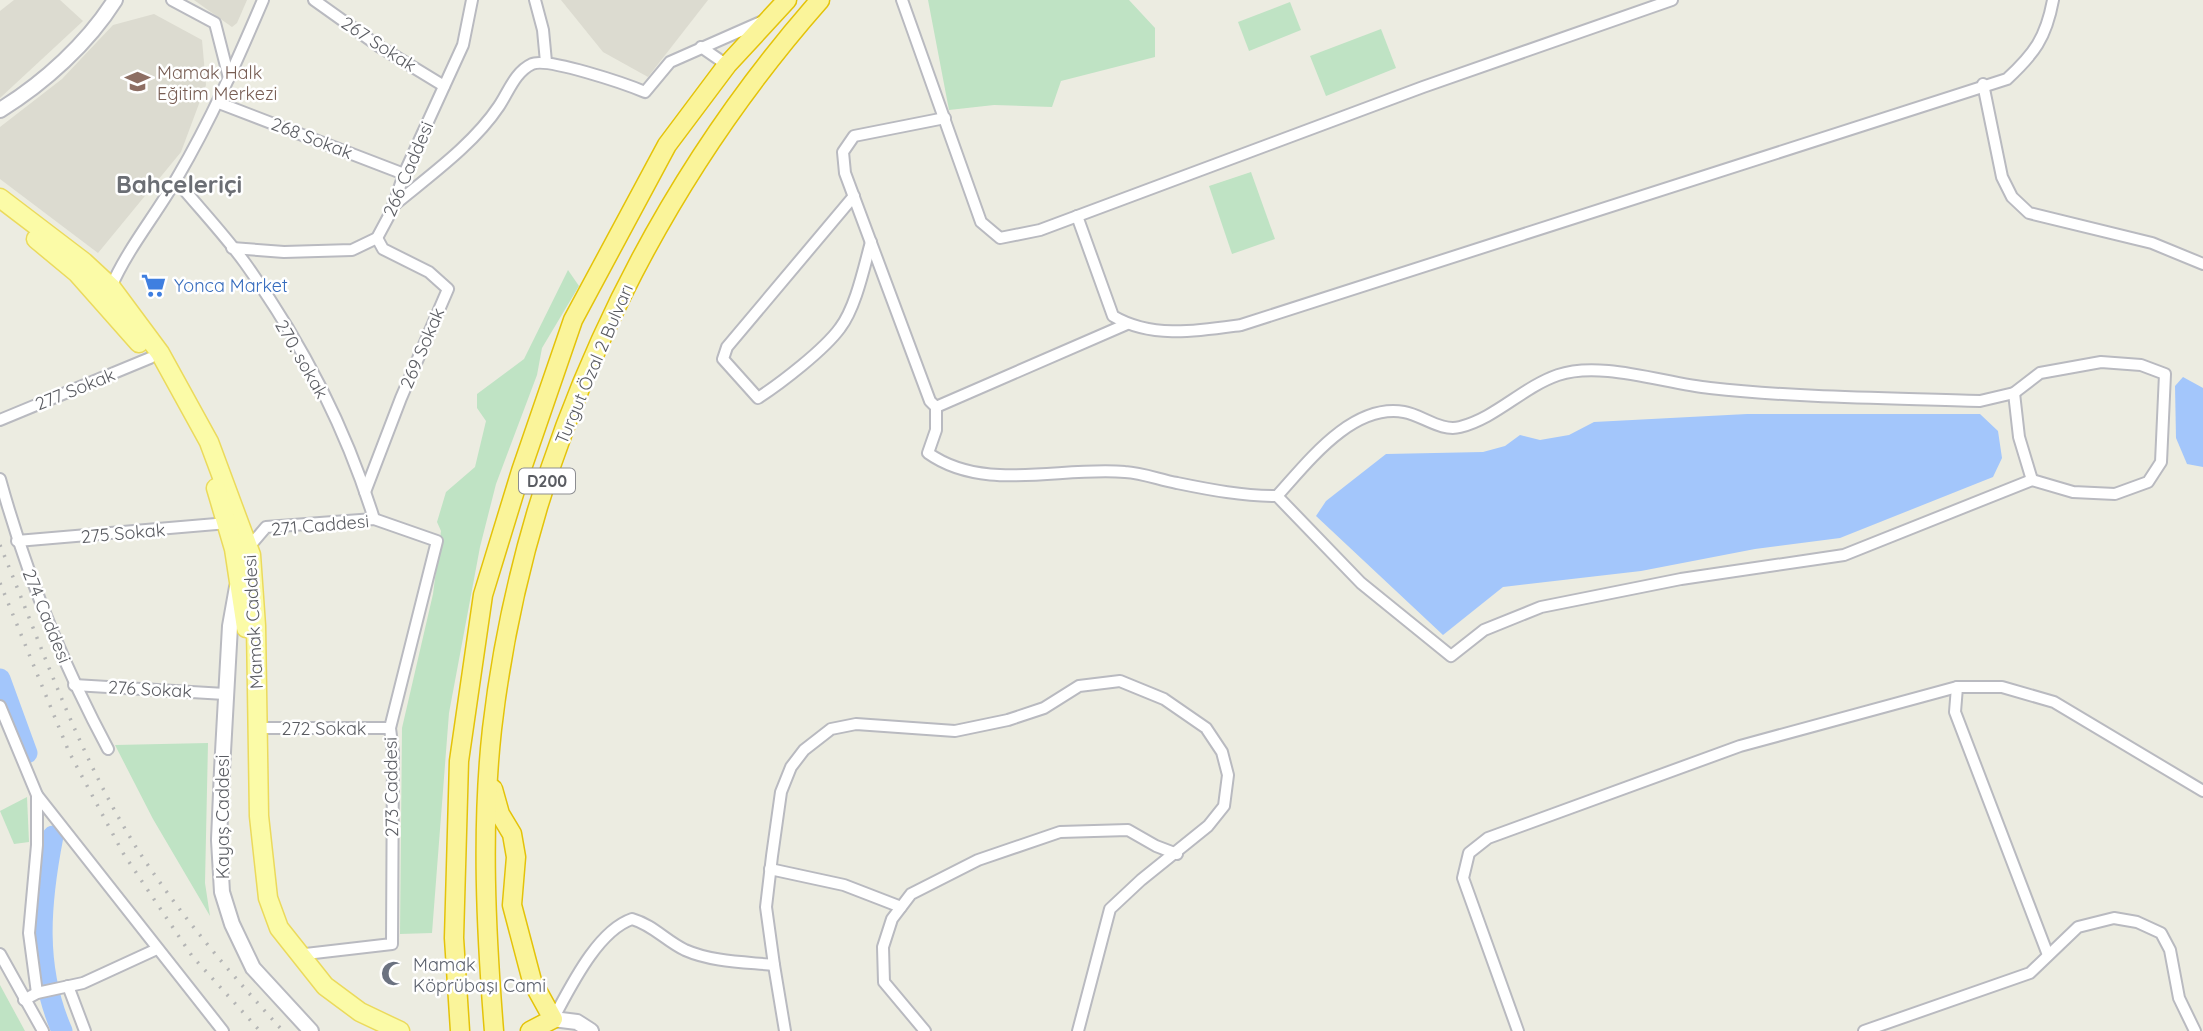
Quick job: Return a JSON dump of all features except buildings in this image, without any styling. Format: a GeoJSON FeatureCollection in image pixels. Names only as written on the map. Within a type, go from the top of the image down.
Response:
{"type":"FeatureCollection","features":[{"type":"Feature","properties":{"kind":"highway","name":"Turgut Özal 2 Bulvarı"},"geometry":{"type":"LineString","coordinates":[[456,1027],[454,937],[459,761],[483,595],[573,320],[667,145],[727,65],[787,0]]}},
{"type":"Feature","properties":{"kind":"highway","name":"Turgut Özal 2 Bulvarı"},"geometry":{"type":"LineString","coordinates":[[494,1031],[486,863],[488,772],[492,728],[517,586],[541,499],[570,413],[625,289],[687,177],[748,91],[820,0]]}},
{"type":"Feature","properties":{"kind":"highway"},"geometry":{"type":"LineString","coordinates":[[488,772],[500,814],[512,834],[516,857],[512,905],[528,968],[553,1019],[530,1031]]}},
{"type":"Feature","properties":{"kind":"main road","name":"Mamak Caddesi"},"geometry":{"type":"LineString","coordinates":[[0,198],[52,237],[111,287],[142,326],[181,387],[219,466],[246,573],[258,728],[259,816],[264,878],[279,928],[325,986],[344,1002],[378,1023],[400,1031]]}},
{"type":"Feature","properties":{"kind":"main road","name":"Mamak Caddesi"},"geometry":{"type":"LineString","coordinates":[[0,211],[77,273],[132,332],[150,358],[198,445],[228,523],[241,548]]}},
{"type":"Feature","properties":{"kind":"main road","name":"Mamak Caddesi"},"geometry":{"type":"LineString","coordinates":[[246,573],[248,816],[258,898],[277,945],[300,976],[336,1010],[368,1031]]}},
{"type":"Feature","properties":{"kind":"street"},"geometry":{"type":"LineString","coordinates":[[0,110],[56,67],[105,16],[115,0]]}},
{"type":"Feature","properties":{"kind":"street"},"geometry":{"type":"LineString","coordinates":[[172,0],[215,23],[229,78]]}},
{"type":"Feature","properties":{"kind":"street"},"geometry":{"type":"LineString","coordinates":[[111,287],[122,263],[176,180],[219,103],[263,0]]}},
{"type":"Feature","properties":{"kind":"street","name":"267 Sokak"},"geometry":{"type":"LineString","coordinates":[[314,0],[380,47],[444,86]]}},
{"type":"Feature","properties":{"kind":"street","name":"266 Caddesi"},"geometry":{"type":"LineString","coordinates":[[232,248],[284,252],[352,250],[377,238],[463,45],[472,0]]}},
{"type":"Feature","properties":{"kind":"street"},"geometry":{"type":"LineString","coordinates":[[535,0],[543,30],[546,62]]}},
{"type":"Feature","properties":{"kind":"street"},"geometry":{"type":"LineString","coordinates":[[902,0],[981,222],[1000,238],[1040,230],[1416,89],[1672,0]]}},
{"type":"Feature","properties":{"kind":"street"},"geometry":{"type":"LineString","coordinates":[[1077,216],[1112,316],[1127,324],[1189,333],[1241,325],[1550,228],[1983,84],[2007,79],[2034,55],[2050,18],[2053,0]]}},
{"type":"Feature","properties":{"kind":"street"},"geometry":{"type":"LineString","coordinates":[[393,206],[449,159],[499,106],[511,82],[532,64],[546,62],[616,80],[645,92],[670,62],[772,17]]}},
{"type":"Feature","properties":{"kind":"street"},"geometry":{"type":"LineString","coordinates":[[701,47],[727,65]]}},
{"type":"Feature","properties":{"kind":"street"},"geometry":{"type":"LineString","coordinates":[[1983,84],[2002,177],[2012,197],[2029,213],[2152,243],[2203,264]]}},
{"type":"Feature","properties":{"kind":"street","name":"268 Sokak"},"geometry":{"type":"LineString","coordinates":[[219,103],[404,174]]}},
{"type":"Feature","properties":{"kind":"street"},"geometry":{"type":"LineString","coordinates":[[946,118],[854,136],[843,152],[845,173],[930,401],[936,407],[936,430],[928,453],[960,471],[997,475],[1080,469],[1129,472],[1242,496],[1277,496],[1361,583],[1451,656],[1484,630],[1541,607],[1681,579],[1844,555],[2032,480],[2073,492],[2115,494],[2148,482],[2161,462],[2165,374],[2141,365],[2101,362],[2040,373],[2014,393],[1980,401],[1826,396],[1709,388],[1589,371],[1558,374],[1478,421],[1457,429],[1405,412],[1378,412],[1352,425],[1311,458],[1277,496]]}},
{"type":"Feature","properties":{"kind":"street","name":"270. sokak"},"geometry":{"type":"LineString","coordinates":[[176,180],[232,248],[314,376],[357,465],[374,519]]}},
{"type":"Feature","properties":{"kind":"street"},"geometry":{"type":"LineString","coordinates":[[854,196],[727,347],[723,359],[758,398],[778,384],[841,328],[860,281],[871,242]]}},
{"type":"Feature","properties":{"kind":"street","name":"269 Sokak"},"geometry":{"type":"LineString","coordinates":[[365,492],[401,398],[448,289],[429,272],[383,249],[377,238]]}},
{"type":"Feature","properties":{"kind":"street"},"geometry":{"type":"LineString","coordinates":[[936,407],[1127,324]]}},
{"type":"Feature","properties":{"kind":"street","name":"277 Sokak"},"geometry":{"type":"LineString","coordinates":[[0,420],[150,358]]}},
{"type":"Feature","properties":{"kind":"street"},"geometry":{"type":"LineString","coordinates":[[2014,393],[2019,437],[2032,480]]}},
{"type":"Feature","properties":{"kind":"street","name":"274 Caddesi"},"geometry":{"type":"LineString","coordinates":[[0,479],[17,541],[74,685],[108,749]]}},
{"type":"Feature","properties":{"kind":"street","name":"271 Caddesi"},"geometry":{"type":"LineString","coordinates":[[241,548],[266,527],[374,519],[437,541]]}},
{"type":"Feature","properties":{"kind":"street","name":"275 Sokak"},"geometry":{"type":"LineString","coordinates":[[17,541],[228,523]]}},
{"type":"Feature","properties":{"kind":"street","name":"273 Caddesi"},"geometry":{"type":"LineString","coordinates":[[297,954],[391,944],[393,752],[390,727],[437,541]]}},
{"type":"Feature","properties":{"kind":"street","name":"Kayaş Caddesi"},"geometry":{"type":"LineString","coordinates":[[246,573],[230,626],[219,840],[222,892],[232,924],[253,968],[311,1031]]}},
{"type":"Feature","properties":{"kind":"street"},"geometry":{"type":"LineString","coordinates":[[785,1031],[766,907],[781,792],[790,767],[803,750],[831,729],[856,724],[893,729],[968,729],[1009,720],[1044,708],[1079,687],[1105,681],[1120,681],[1164,699],[1206,728],[1222,752],[1228,775],[1224,806],[1208,826],[1110,909],[1078,1031]]}},
{"type":"Feature","properties":{"kind":"street","name":"276 Sokak"},"geometry":{"type":"LineString","coordinates":[[74,685],[225,694]]}},
{"type":"Feature","properties":{"kind":"street"},"geometry":{"type":"LineString","coordinates":[[1518,1031],[1463,878],[1469,853],[1489,838],[1740,746],[1956,687],[2002,687],[2054,702],[2203,791]]}},
{"type":"Feature","properties":{"kind":"street"},"geometry":{"type":"LineString","coordinates":[[1956,687],[1955,712],[2048,955]]}},
{"type":"Feature","properties":{"kind":"street"},"geometry":{"type":"LineString","coordinates":[[0,706],[37,795],[223,1031]]}},
{"type":"Feature","properties":{"kind":"street","name":"272 Sokak"},"geometry":{"type":"LineString","coordinates":[[258,728],[390,727]]}},
{"type":"Feature","properties":{"kind":"street"},"geometry":{"type":"LineString","coordinates":[[37,795],[37,845],[29,933],[41,992]]}},
{"type":"Feature","properties":{"kind":"street"},"geometry":{"type":"LineString","coordinates":[[925,1031],[884,982],[883,947],[892,919],[911,894],[978,860],[1060,832],[1128,830],[1177,853]]}},
{"type":"Feature","properties":{"kind":"street"},"geometry":{"type":"LineString","coordinates":[[770,869],[844,885],[901,907]]}},
{"type":"Feature","properties":{"kind":"street"},"geometry":{"type":"LineString","coordinates":[[1864,1031],[2030,973],[2078,926],[2114,918],[2137,922],[2161,933],[2170,950],[2179,998],[2195,1031]]}},
{"type":"Feature","properties":{"kind":"street"},"geometry":{"type":"LineString","coordinates":[[591,1031],[577,1022],[553,1019],[578,974],[617,924],[632,919],[657,930],[684,950],[719,959],[774,965]]}},
{"type":"Feature","properties":{"kind":"street"},"geometry":{"type":"LineString","coordinates":[[24,1000],[41,992],[83,983],[157,949]]}},
{"type":"Feature","properties":{"kind":"street"},"geometry":{"type":"LineString","coordinates":[[0,954],[43,1031]]}},
{"type":"Feature","properties":{"kind":"street"},"geometry":{"type":"LineString","coordinates":[[64,987],[85,1031]]}},
{"type":"Feature","properties":{"kind":"shaded area"},"geometry":{"type":"Polygon","coordinates":[[[14,0],[60,0],[83,21],[0,98],[0,11],[14,0]]]}},
{"type":"Feature","properties":{"kind":"shaded area"},"geometry":{"type":"Polygon","coordinates":[[[194,0],[247,0],[237,23],[232,27],[194,0]]]}},
{"type":"Feature","properties":{"kind":"shaded area"},"geometry":{"type":"Polygon","coordinates":[[[561,0],[708,0],[648,77],[603,52],[561,0]]]}},
{"type":"Feature","properties":{"kind":"shaded area"},"geometry":{"type":"Polygon","coordinates":[[[154,14],[202,40],[206,85],[181,152],[98,253],[0,179],[0,127],[62,79],[113,25],[154,14]]]}},
{"type":"Feature","properties":{"kind":"green space"},"geometry":{"type":"Polygon","coordinates":[[[928,0],[1129,0],[1155,28],[1155,57],[1061,81],[1052,107],[994,105],[949,110],[928,0]]]}},
{"type":"Feature","properties":{"kind":"green space"},"geometry":{"type":"Polygon","coordinates":[[[1290,2],[1301,30],[1249,51],[1238,22],[1290,2]]]}},
{"type":"Feature","properties":{"kind":"green space"},"geometry":{"type":"Polygon","coordinates":[[[1381,29],[1396,68],[1326,96],[1310,56],[1381,29]]]}},
{"type":"Feature","properties":{"kind":"green space"},"geometry":{"type":"Polygon","coordinates":[[[1251,172],[1275,239],[1232,254],[1209,186],[1251,172]]]}},
{"type":"Feature","properties":{"kind":"green space"},"geometry":{"type":"Polygon","coordinates":[[[568,270],[579,286],[542,348],[537,375],[496,484],[480,547],[449,713],[432,933],[400,934],[402,728],[433,594],[441,531],[437,522],[446,492],[475,467],[486,421],[477,408],[477,394],[524,359],[568,270]]]}},
{"type":"Feature","properties":{"kind":"green space"},"geometry":{"type":"Polygon","coordinates":[[[208,743],[205,883],[210,916],[153,819],[115,745],[208,743]]]}},
{"type":"Feature","properties":{"kind":"green space"},"geometry":{"type":"Polygon","coordinates":[[[27,797],[29,842],[14,844],[0,811],[27,797]]]}},
{"type":"Feature","properties":{"kind":"green space"},"geometry":{"type":"Polygon","coordinates":[[[0,985],[25,1031],[0,1031],[0,985]]]}},
{"type":"Feature","properties":{"kind":"water"},"geometry":{"type":"Polygon","coordinates":[[[2183,377],[2203,388],[2203,467],[2187,464],[2176,438],[2175,386],[2183,377]]]}},
{"type":"Feature","properties":{"kind":"water"},"geometry":{"type":"Polygon","coordinates":[[[1747,414],[1980,414],[1998,431],[2002,458],[1993,477],[1840,538],[1755,549],[1641,571],[1503,587],[1443,635],[1316,516],[1326,501],[1386,454],[1483,452],[1505,446],[1520,435],[1540,440],[1569,435],[1594,422],[1747,414]]]}},
{"type":"Feature","properties":{"kind":"waterway"},"geometry":{"type":"LineString","coordinates":[[0,679],[27,753]]}},
{"type":"Feature","properties":{"kind":"waterway"},"geometry":{"type":"LineString","coordinates":[[53,836],[43,910],[43,959],[53,1007],[62,1031]]}},
{"type":"Feature","properties":{"kind":"railway"},"geometry":{"type":"LineString","coordinates":[[0,545],[62,699],[115,812],[152,872],[187,919],[283,1031]]}},
{"type":"Feature","properties":{"kind":"railway"},"geometry":{"type":"LineString","coordinates":[[0,583],[69,752],[123,853],[192,956],[260,1031]]}},
{"type":"Feature","properties":{"kind":"place","name":"Mamak Halk Eğitim Merkezi"},"geometry":{"type":"Point","coordinates":[137,82]}},
{"type":"Feature","properties":{"kind":"place","name":"Yonca Market"},"geometry":{"type":"Point","coordinates":[154,285]}},
{"type":"Feature","properties":{"kind":"place","name":"Mamak Köprübaşı Cami"},"geometry":{"type":"Point","coordinates":[393,974]}},
{"type":"Feature","properties":{"kind":"district","name":"Bahçeleriçi"},"geometry":{"type":"Point","coordinates":[179,184]}}]}
